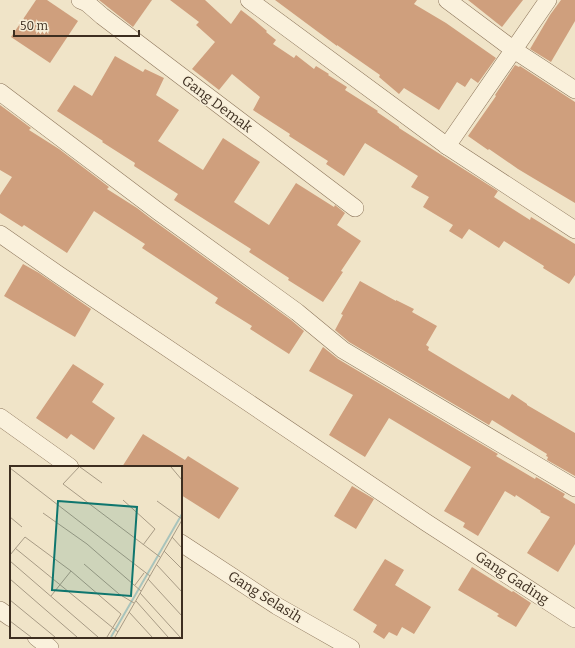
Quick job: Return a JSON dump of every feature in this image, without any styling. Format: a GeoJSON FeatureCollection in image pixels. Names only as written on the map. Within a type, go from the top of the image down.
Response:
{"type":"FeatureCollection","features":[{"type":"Feature","properties":{"kind":"street","name":"Gang Demak"},"geometry":{"type":"LineString","coordinates":[[80,0],[355,208]]}},
{"type":"Feature","properties":{"kind":"street"},"geometry":{"type":"LineString","coordinates":[[250,0],[447,146],[575,230]]}},
{"type":"Feature","properties":{"kind":"street"},"geometry":{"type":"LineString","coordinates":[[447,0],[514,50],[575,90]]}},
{"type":"Feature","properties":{"kind":"street"},"geometry":{"type":"LineString","coordinates":[[447,146],[548,0]]}},
{"type":"Feature","properties":{"kind":"street"},"geometry":{"type":"LineString","coordinates":[[0,92],[158,212],[297,312],[343,350],[575,488]]}},
{"type":"Feature","properties":{"kind":"street","name":"Gang Gading"},"geometry":{"type":"LineString","coordinates":[[0,234],[85,293],[449,538],[575,618]]}},
{"type":"Feature","properties":{"kind":"street"},"geometry":{"type":"LineString","coordinates":[[0,417],[69,466]]}},
{"type":"Feature","properties":{"kind":"street","name":"Gang Selasih"},"geometry":{"type":"LineString","coordinates":[[182,544],[277,606],[351,648]]}},
{"type":"Feature","properties":{"kind":"street"},"geometry":{"type":"LineString","coordinates":[[0,610],[10,617]]}},
{"type":"Feature","properties":{"kind":"street"},"geometry":{"type":"LineString","coordinates":[[37,638],[50,648]]}},
{"type":"Feature","properties":{"kind":"building"},"geometry":{"type":"Polygon","coordinates":[[[36,0],[47,0],[78,21],[50,63],[11,37],[36,0]]]}},
{"type":"Feature","properties":{"kind":"building"},"geometry":{"type":"Polygon","coordinates":[[[99,0],[152,0],[133,27],[99,0]]]}},
{"type":"Feature","properties":{"kind":"building"},"geometry":{"type":"Polygon","coordinates":[[[170,0],[205,0],[231,24],[241,10],[276,40],[273,44],[294,58],[296,55],[314,69],[316,66],[329,74],[328,75],[347,87],[345,90],[378,111],[377,112],[399,128],[498,191],[494,197],[530,220],[531,217],[575,244],[575,275],[569,284],[543,268],[544,266],[504,241],[499,248],[469,229],[462,239],[449,231],[453,225],[423,207],[429,197],[411,187],[418,176],[365,143],[344,176],[326,164],[328,161],[289,136],[290,134],[253,110],[260,97],[232,74],[219,90],[192,69],[215,42],[196,25],[199,22],[170,0]]]}},
{"type":"Feature","properties":{"kind":"building"},"geometry":{"type":"Polygon","coordinates":[[[275,0],[417,0],[414,4],[446,23],[496,58],[478,83],[471,78],[465,87],[457,82],[439,110],[404,88],[399,94],[379,77],[380,75],[337,46],[275,0]]]}},
{"type":"Feature","properties":{"kind":"building"},"geometry":{"type":"Polygon","coordinates":[[[468,0],[523,0],[502,27],[468,0]]]}},
{"type":"Feature","properties":{"kind":"building"},"geometry":{"type":"Polygon","coordinates":[[[561,0],[575,0],[575,21],[551,62],[530,49],[550,15],[561,0]]]}},
{"type":"Feature","properties":{"kind":"building"},"geometry":{"type":"Polygon","coordinates":[[[115,56],[143,72],[145,69],[164,78],[156,95],[179,110],[158,141],[203,170],[223,138],[260,162],[234,202],[269,225],[296,183],[334,207],[335,205],[345,213],[337,225],[361,241],[323,302],[288,280],[289,278],[249,252],[251,249],[174,200],[178,194],[134,166],[135,163],[57,111],[74,85],[92,96],[115,56]]]}},
{"type":"Feature","properties":{"kind":"building"},"geometry":{"type":"Polygon","coordinates":[[[515,65],[520,66],[575,102],[575,203],[518,169],[468,136],[496,96],[495,95],[515,65]]]}},
{"type":"Feature","properties":{"kind":"building"},"geometry":{"type":"Polygon","coordinates":[[[0,105],[31,128],[29,130],[59,149],[109,187],[107,189],[137,208],[304,331],[289,354],[250,329],[252,326],[215,303],[218,298],[142,248],[145,244],[94,211],[67,253],[24,225],[22,227],[0,213],[0,195],[12,177],[0,170],[0,105]]]}},
{"type":"Feature","properties":{"kind":"building"},"geometry":{"type":"Polygon","coordinates":[[[23,264],[39,273],[91,309],[75,337],[4,296],[23,264]]]}},
{"type":"Feature","properties":{"kind":"building"},"geometry":{"type":"Polygon","coordinates":[[[360,281],[414,309],[412,312],[437,326],[426,345],[429,347],[428,350],[509,399],[512,394],[527,405],[575,433],[575,476],[547,460],[547,454],[492,420],[489,425],[349,342],[335,330],[343,315],[341,314],[360,281]]]}},
{"type":"Feature","properties":{"kind":"building"},"geometry":{"type":"Polygon","coordinates":[[[323,347],[338,359],[498,454],[496,456],[535,479],[536,477],[565,494],[563,497],[575,504],[575,544],[558,572],[527,553],[550,517],[540,512],[541,511],[516,495],[515,497],[505,491],[478,536],[463,527],[465,523],[444,511],[471,467],[389,418],[365,457],[329,435],[353,395],[309,371],[323,347]]]}},
{"type":"Feature","properties":{"kind":"building"},"geometry":{"type":"Polygon","coordinates":[[[73,364],[104,384],[92,402],[115,418],[94,450],[71,434],[67,439],[36,418],[73,364]]]}},
{"type":"Feature","properties":{"kind":"building"},"geometry":{"type":"Polygon","coordinates":[[[143,434],[185,460],[188,456],[239,488],[219,519],[182,496],[182,466],[123,466],[143,434]]]}},
{"type":"Feature","properties":{"kind":"building"},"geometry":{"type":"Polygon","coordinates":[[[352,486],[374,499],[356,529],[334,516],[352,486]]]}},
{"type":"Feature","properties":{"kind":"building"},"geometry":{"type":"Polygon","coordinates":[[[385,559],[404,570],[395,585],[431,607],[414,634],[402,627],[397,636],[389,632],[384,639],[373,632],[377,625],[353,610],[385,559]]]}},
{"type":"Feature","properties":{"kind":"building"},"geometry":{"type":"Polygon","coordinates":[[[472,567],[531,603],[516,627],[497,616],[499,614],[458,590],[472,567]]]}}]}
